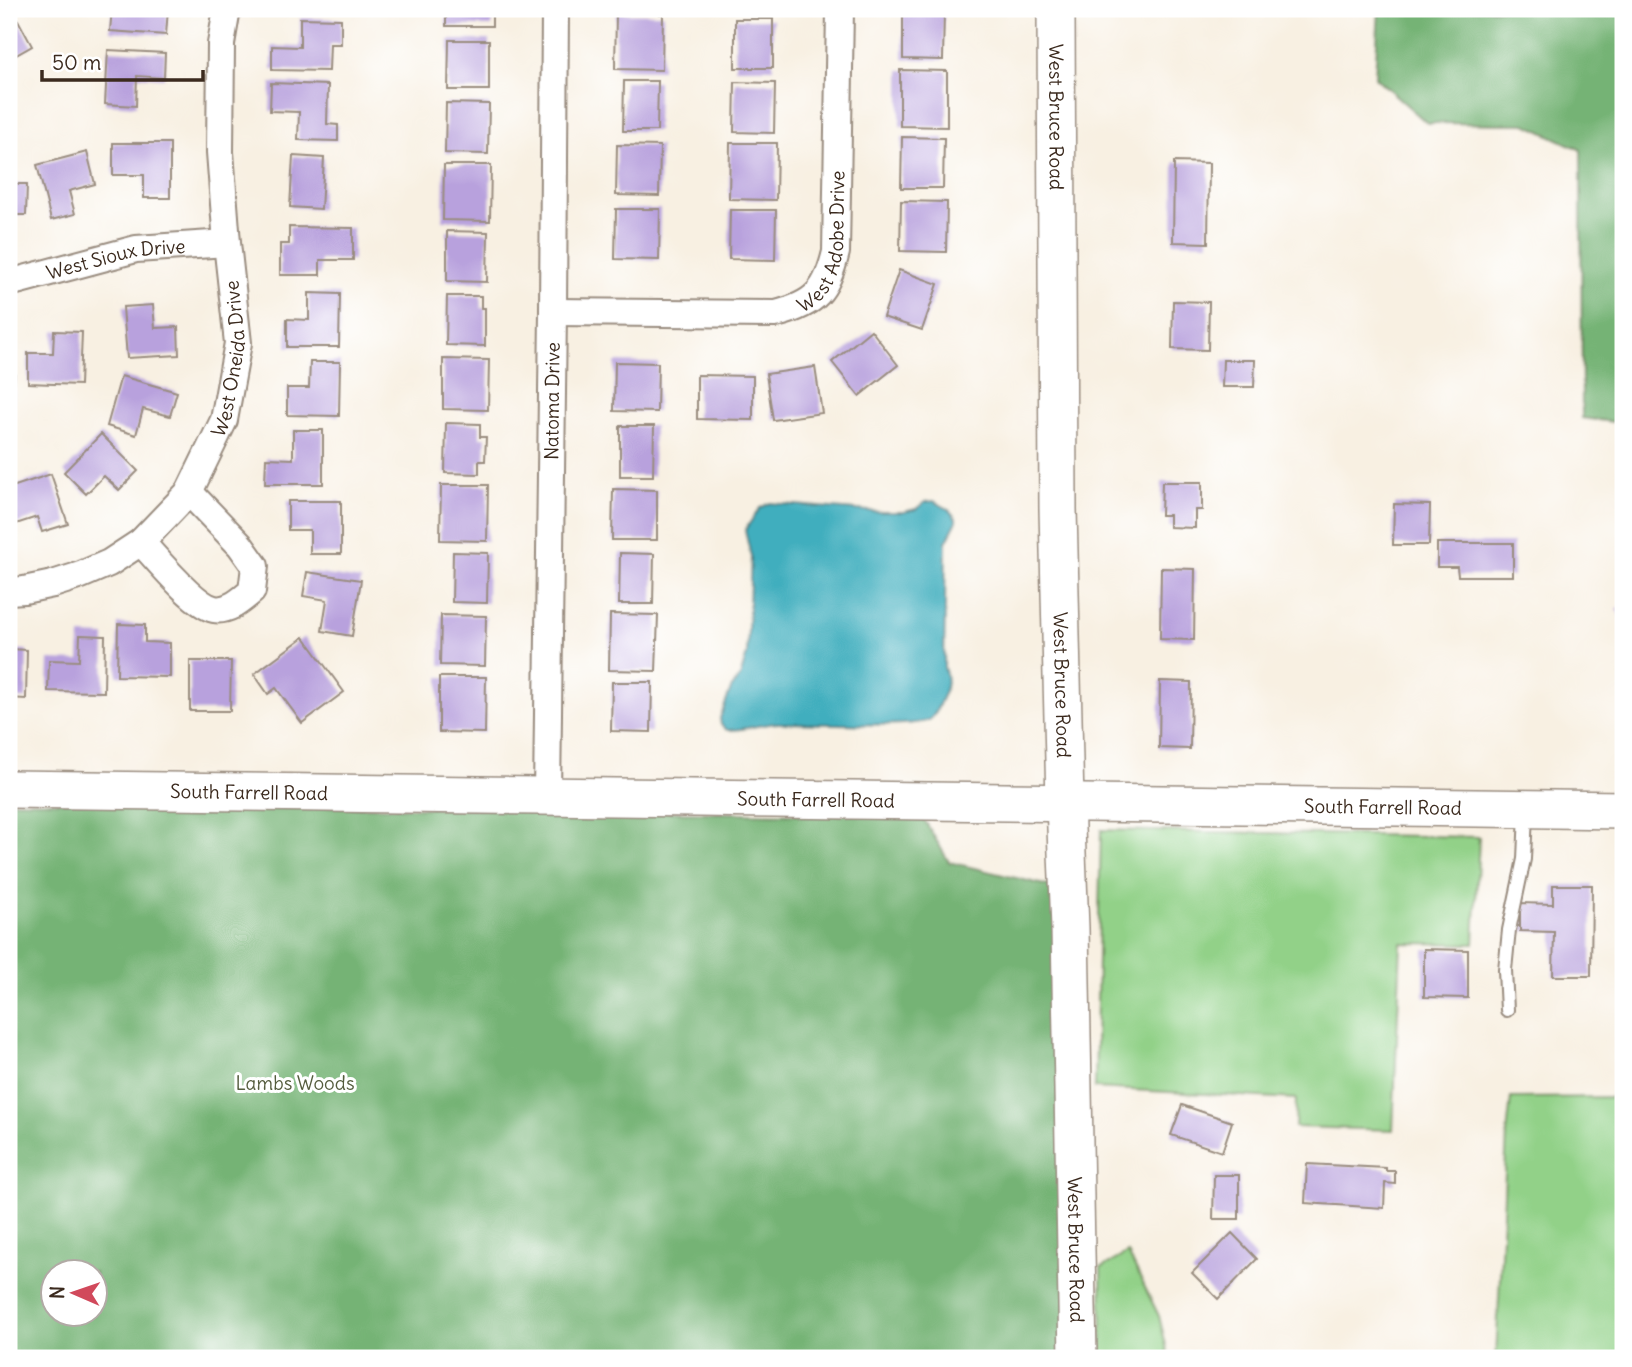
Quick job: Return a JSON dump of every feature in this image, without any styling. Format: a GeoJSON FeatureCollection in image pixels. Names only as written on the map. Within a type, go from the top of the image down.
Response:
{"type":"FeatureCollection","features":[{"type":"Feature","properties":{"kind":"street","name":"West Oneida Drive"},"geometry":{"type":"LineString","coordinates":[[9,591],[53,584],[81,575],[109,563],[141,542],[189,492],[223,420],[238,343],[227,243],[220,139],[221,44],[227,9]]}},
{"type":"Feature","properties":{"kind":"street","name":"Natoma Drive"},"geometry":{"type":"LineString","coordinates":[[547,795],[555,9]]}},
{"type":"Feature","properties":{"kind":"street","name":"West Adobe Drive"},"geometry":{"type":"LineString","coordinates":[[553,313],[776,314],[797,309],[811,300],[824,286],[832,270],[836,252],[839,9]]}},
{"type":"Feature","properties":{"kind":"street","name":"West Bruce Road"},"geometry":{"type":"LineString","coordinates":[[1056,9],[1058,509],[1070,928],[1078,1358]]}},
{"type":"Feature","properties":{"kind":"street","name":"West Sioux Drive"},"geometry":{"type":"LineString","coordinates":[[9,283],[136,249],[227,243]]}},
{"type":"Feature","properties":{"kind":"street"},"geometry":{"type":"LineString","coordinates":[[141,542],[194,599],[214,609],[232,606],[252,591],[255,566],[240,545],[189,492]]}},
{"type":"Feature","properties":{"kind":"street","name":"South Farrell Road"},"geometry":{"type":"LineString","coordinates":[[9,789],[1623,810]]}},
{"type":"Feature","properties":{"kind":"lane"},"geometry":{"type":"LineString","coordinates":[[1507,1010],[1505,970],[1509,930],[1524,859],[1526,809]]}},
{"type":"Feature","properties":{"kind":"green space"},"geometry":{"type":"Polygon","coordinates":[[[1379,9],[1623,9],[1623,423],[1582,418],[1581,150],[1526,124],[1427,123],[1375,77],[1379,9]]]}},
{"type":"Feature","properties":{"kind":"green space","name":"Lambs Woods"},"geometry":{"type":"Polygon","coordinates":[[[9,801],[922,816],[949,862],[1058,888],[1067,1358],[9,1358],[9,801]]]}},
{"type":"Feature","properties":{"kind":"green space"},"geometry":{"type":"Polygon","coordinates":[[[1101,830],[1479,837],[1474,944],[1401,943],[1393,1130],[1295,1127],[1296,1099],[1095,1088],[1101,830]]]}},
{"type":"Feature","properties":{"kind":"green space"},"geometry":{"type":"Polygon","coordinates":[[[1623,1097],[1623,1358],[1496,1358],[1511,1098],[1623,1097]]]}},
{"type":"Feature","properties":{"kind":"green space"},"geometry":{"type":"Polygon","coordinates":[[[1128,1253],[1159,1316],[1169,1358],[1102,1358],[1101,1268],[1128,1253]]]}},
{"type":"Feature","properties":{"kind":"water"},"geometry":{"type":"Polygon","coordinates":[[[934,501],[948,509],[956,518],[956,523],[946,542],[944,667],[947,684],[932,717],[923,722],[903,724],[779,723],[734,730],[727,730],[721,725],[720,718],[731,689],[740,677],[747,654],[751,557],[745,530],[760,508],[770,503],[904,512],[916,509],[925,502],[934,501]]]}},
{"type":"Feature","properties":{"kind":"building"},"geometry":{"type":"Polygon","coordinates":[[[112,9],[168,9],[166,35],[110,31],[112,9]]]}},
{"type":"Feature","properties":{"kind":"building"},"geometry":{"type":"Polygon","coordinates":[[[446,9],[492,9],[492,26],[446,26],[446,9]]]}},
{"type":"Feature","properties":{"kind":"building"},"geometry":{"type":"Polygon","coordinates":[[[903,9],[944,10],[943,60],[903,59],[903,9]]]}},
{"type":"Feature","properties":{"kind":"building"},"geometry":{"type":"Polygon","coordinates":[[[616,13],[663,14],[662,70],[615,69],[616,13]]]}},
{"type":"Feature","properties":{"kind":"building"},"geometry":{"type":"Polygon","coordinates":[[[300,18],[341,19],[341,44],[330,44],[329,71],[272,70],[272,46],[300,47],[300,18]]]}},
{"type":"Feature","properties":{"kind":"building"},"geometry":{"type":"Polygon","coordinates":[[[735,19],[773,19],[773,68],[735,68],[735,19]]]}},
{"type":"Feature","properties":{"kind":"building"},"geometry":{"type":"Polygon","coordinates":[[[18,20],[32,46],[9,59],[9,25],[18,20]]]}},
{"type":"Feature","properties":{"kind":"building"},"geometry":{"type":"Polygon","coordinates":[[[449,40],[489,40],[489,90],[448,90],[449,40]]]}},
{"type":"Feature","properties":{"kind":"building"},"geometry":{"type":"Polygon","coordinates":[[[108,50],[165,53],[164,78],[137,76],[136,106],[105,104],[108,50]]]}},
{"type":"Feature","properties":{"kind":"building"},"geometry":{"type":"Polygon","coordinates":[[[900,70],[947,71],[947,127],[900,126],[900,70]]]}},
{"type":"Feature","properties":{"kind":"building"},"geometry":{"type":"Polygon","coordinates":[[[624,81],[658,81],[657,131],[623,131],[624,81]]]}},
{"type":"Feature","properties":{"kind":"building"},"geometry":{"type":"Polygon","coordinates":[[[735,82],[775,83],[774,133],[734,132],[735,82]]]}},
{"type":"Feature","properties":{"kind":"building"},"geometry":{"type":"Polygon","coordinates":[[[271,83],[328,85],[327,124],[338,125],[338,141],[298,140],[299,112],[270,111],[271,83]]]}},
{"type":"Feature","properties":{"kind":"building"},"geometry":{"type":"Polygon","coordinates":[[[446,103],[489,104],[488,154],[445,153],[446,103]]]}},
{"type":"Feature","properties":{"kind":"building"},"geometry":{"type":"Polygon","coordinates":[[[902,137],[944,138],[943,188],[901,188],[902,137]]]}},
{"type":"Feature","properties":{"kind":"building"},"geometry":{"type":"Polygon","coordinates":[[[113,143],[170,143],[170,198],[144,198],[144,175],[113,175],[113,143]]]}},
{"type":"Feature","properties":{"kind":"building"},"geometry":{"type":"Polygon","coordinates":[[[730,143],[777,143],[776,200],[729,199],[730,143]]]}},
{"type":"Feature","properties":{"kind":"building"},"geometry":{"type":"Polygon","coordinates":[[[617,145],[660,146],[659,196],[616,195],[617,145]]]}},
{"type":"Feature","properties":{"kind":"building"},"geometry":{"type":"Polygon","coordinates":[[[87,152],[95,184],[69,191],[75,214],[51,220],[37,165],[87,152]]]}},
{"type":"Feature","properties":{"kind":"building"},"geometry":{"type":"Polygon","coordinates":[[[293,156],[324,158],[321,209],[290,207],[293,156]]]}},
{"type":"Feature","properties":{"kind":"building"},"geometry":{"type":"Polygon","coordinates":[[[1174,162],[1209,163],[1208,243],[1173,242],[1174,162]]]}},
{"type":"Feature","properties":{"kind":"building"},"geometry":{"type":"Polygon","coordinates":[[[444,165],[491,165],[490,221],[443,220],[444,165]]]}},
{"type":"Feature","properties":{"kind":"building"},"geometry":{"type":"Polygon","coordinates":[[[9,184],[27,184],[26,215],[9,215],[9,184]]]}},
{"type":"Feature","properties":{"kind":"building"},"geometry":{"type":"Polygon","coordinates":[[[901,201],[947,202],[946,252],[900,251],[901,201]]]}},
{"type":"Feature","properties":{"kind":"building"},"geometry":{"type":"Polygon","coordinates":[[[616,209],[660,209],[659,260],[615,259],[616,209]]]}},
{"type":"Feature","properties":{"kind":"building"},"geometry":{"type":"Polygon","coordinates":[[[730,210],[776,210],[775,260],[729,259],[730,210]]]}},
{"type":"Feature","properties":{"kind":"building"},"geometry":{"type":"Polygon","coordinates":[[[289,227],[353,228],[353,260],[320,260],[320,275],[280,275],[280,244],[289,244],[289,227]]]}},
{"type":"Feature","properties":{"kind":"building"},"geometry":{"type":"Polygon","coordinates":[[[447,231],[488,232],[487,282],[447,281],[447,231]]]}},
{"type":"Feature","properties":{"kind":"building"},"geometry":{"type":"Polygon","coordinates":[[[899,270],[938,284],[922,330],[883,317],[899,270]]]}},
{"type":"Feature","properties":{"kind":"building"},"geometry":{"type":"Polygon","coordinates":[[[309,293],[340,294],[339,347],[287,347],[287,319],[309,320],[309,293]]]}},
{"type":"Feature","properties":{"kind":"building"},"geometry":{"type":"Polygon","coordinates":[[[447,296],[481,296],[481,308],[485,308],[485,346],[446,345],[447,296]]]}},
{"type":"Feature","properties":{"kind":"building"},"geometry":{"type":"Polygon","coordinates":[[[1173,301],[1209,302],[1208,350],[1172,349],[1173,301]]]}},
{"type":"Feature","properties":{"kind":"building"},"geometry":{"type":"Polygon","coordinates":[[[153,305],[155,328],[178,327],[179,355],[127,358],[123,307],[153,305]]]}},
{"type":"Feature","properties":{"kind":"building"},"geometry":{"type":"Polygon","coordinates":[[[871,330],[898,365],[859,396],[832,362],[871,330]]]}},
{"type":"Feature","properties":{"kind":"building"},"geometry":{"type":"Polygon","coordinates":[[[54,331],[82,332],[80,385],[28,383],[28,353],[53,353],[54,331]]]}},
{"type":"Feature","properties":{"kind":"building"},"geometry":{"type":"Polygon","coordinates":[[[9,346],[16,347],[13,403],[9,403],[9,346]]]}},
{"type":"Feature","properties":{"kind":"building"},"geometry":{"type":"Polygon","coordinates":[[[443,359],[489,360],[488,410],[443,409],[443,359]]]}},
{"type":"Feature","properties":{"kind":"building"},"geometry":{"type":"Polygon","coordinates":[[[1223,360],[1255,360],[1254,387],[1222,387],[1223,360]]]}},
{"type":"Feature","properties":{"kind":"building"},"geometry":{"type":"Polygon","coordinates":[[[310,362],[340,362],[339,416],[287,415],[287,388],[309,388],[310,362]]]}},
{"type":"Feature","properties":{"kind":"building"},"geometry":{"type":"Polygon","coordinates":[[[615,362],[658,363],[657,412],[614,411],[615,362]]]}},
{"type":"Feature","properties":{"kind":"building"},"geometry":{"type":"Polygon","coordinates":[[[815,367],[822,413],[773,420],[766,374],[815,367]]]}},
{"type":"Feature","properties":{"kind":"building"},"geometry":{"type":"Polygon","coordinates":[[[697,375],[753,376],[753,420],[697,419],[697,375]]]}},
{"type":"Feature","properties":{"kind":"building"},"geometry":{"type":"Polygon","coordinates":[[[121,376],[177,392],[170,416],[143,409],[136,435],[107,426],[121,376]]]}},
{"type":"Feature","properties":{"kind":"building"},"geometry":{"type":"Polygon","coordinates":[[[446,423],[480,424],[480,437],[486,437],[485,461],[479,461],[479,474],[445,473],[446,423]]]}},
{"type":"Feature","properties":{"kind":"building"},"geometry":{"type":"Polygon","coordinates":[[[620,426],[654,426],[653,476],[620,476],[620,426]]]}},
{"type":"Feature","properties":{"kind":"building"},"geometry":{"type":"Polygon","coordinates":[[[293,430],[323,430],[323,484],[265,484],[266,458],[293,459],[293,430]]]}},
{"type":"Feature","properties":{"kind":"building"},"geometry":{"type":"Polygon","coordinates":[[[101,434],[138,471],[119,490],[104,476],[86,494],[64,472],[101,434]]]}},
{"type":"Feature","properties":{"kind":"building"},"geometry":{"type":"Polygon","coordinates":[[[51,474],[68,524],[42,532],[37,517],[13,525],[9,512],[9,488],[51,474]]]}},
{"type":"Feature","properties":{"kind":"building"},"geometry":{"type":"Polygon","coordinates":[[[1162,482],[1202,482],[1202,510],[1195,510],[1195,528],[1169,527],[1169,515],[1161,515],[1162,482]]]}},
{"type":"Feature","properties":{"kind":"building"},"geometry":{"type":"Polygon","coordinates":[[[441,485],[488,485],[487,541],[440,540],[441,485]]]}},
{"type":"Feature","properties":{"kind":"building"},"geometry":{"type":"Polygon","coordinates":[[[613,489],[657,490],[657,540],[612,540],[613,489]]]}},
{"type":"Feature","properties":{"kind":"building"},"geometry":{"type":"Polygon","coordinates":[[[288,501],[341,501],[341,554],[310,554],[310,530],[288,530],[288,501]]]}},
{"type":"Feature","properties":{"kind":"building"},"geometry":{"type":"Polygon","coordinates":[[[1394,504],[1430,505],[1429,545],[1393,545],[1394,504]]]}},
{"type":"Feature","properties":{"kind":"building"},"geometry":{"type":"Polygon","coordinates":[[[1437,543],[1513,543],[1513,576],[1458,576],[1457,567],[1437,567],[1437,543]]]}},
{"type":"Feature","properties":{"kind":"building"},"geometry":{"type":"Polygon","coordinates":[[[453,552],[488,553],[487,603],[452,602],[453,552]]]}},
{"type":"Feature","properties":{"kind":"building"},"geometry":{"type":"Polygon","coordinates":[[[620,553],[654,554],[653,604],[619,604],[620,553]]]}},
{"type":"Feature","properties":{"kind":"building"},"geometry":{"type":"Polygon","coordinates":[[[1161,568],[1195,569],[1194,640],[1160,639],[1161,568]]]}},
{"type":"Feature","properties":{"kind":"building"},"geometry":{"type":"Polygon","coordinates":[[[307,572],[361,580],[352,636],[322,631],[327,600],[303,596],[307,572]]]}},
{"type":"Feature","properties":{"kind":"building"},"geometry":{"type":"Polygon","coordinates":[[[1623,605],[1623,624],[1617,609],[1623,605]]]}},
{"type":"Feature","properties":{"kind":"building"},"geometry":{"type":"Polygon","coordinates":[[[610,614],[658,615],[656,671],[609,670],[610,614]]]}},
{"type":"Feature","properties":{"kind":"building"},"geometry":{"type":"Polygon","coordinates":[[[441,615],[486,616],[485,666],[440,665],[441,615]]]}},
{"type":"Feature","properties":{"kind":"building"},"geometry":{"type":"Polygon","coordinates":[[[118,624],[145,625],[145,642],[170,643],[170,677],[117,676],[118,624]]]}},
{"type":"Feature","properties":{"kind":"building"},"geometry":{"type":"Polygon","coordinates":[[[80,635],[105,636],[104,692],[48,691],[49,660],[79,661],[80,635]]]}},
{"type":"Feature","properties":{"kind":"building"},"geometry":{"type":"Polygon","coordinates":[[[304,637],[344,692],[302,723],[276,688],[268,694],[254,674],[304,637]]]}},
{"type":"Feature","properties":{"kind":"building"},"geometry":{"type":"Polygon","coordinates":[[[9,649],[27,650],[26,699],[9,698],[9,649]]]}},
{"type":"Feature","properties":{"kind":"building"},"geometry":{"type":"Polygon","coordinates":[[[190,661],[231,661],[230,711],[190,711],[190,661]]]}},
{"type":"Feature","properties":{"kind":"building"},"geometry":{"type":"Polygon","coordinates":[[[439,677],[486,677],[485,733],[439,732],[439,677]]]}},
{"type":"Feature","properties":{"kind":"building"},"geometry":{"type":"Polygon","coordinates":[[[1160,681],[1191,682],[1190,749],[1159,748],[1160,681]]]}},
{"type":"Feature","properties":{"kind":"building"},"geometry":{"type":"Polygon","coordinates":[[[612,682],[652,682],[651,732],[611,731],[612,682]]]}},
{"type":"Feature","properties":{"kind":"building"},"geometry":{"type":"Polygon","coordinates":[[[1553,885],[1592,885],[1591,976],[1553,976],[1554,932],[1520,931],[1520,903],[1553,904],[1553,885]]]}},
{"type":"Feature","properties":{"kind":"building"},"geometry":{"type":"Polygon","coordinates":[[[1424,949],[1468,950],[1468,998],[1424,997],[1424,949]]]}},
{"type":"Feature","properties":{"kind":"building"},"geometry":{"type":"Polygon","coordinates":[[[1182,1105],[1232,1122],[1222,1152],[1171,1135],[1182,1105]]]}},
{"type":"Feature","properties":{"kind":"building"},"geometry":{"type":"Polygon","coordinates":[[[1307,1164],[1386,1168],[1386,1171],[1395,1171],[1395,1184],[1385,1183],[1384,1208],[1305,1203],[1307,1164]]]}},
{"type":"Feature","properties":{"kind":"building"},"geometry":{"type":"Polygon","coordinates":[[[1214,1175],[1239,1175],[1239,1219],[1213,1219],[1214,1175]]]}},
{"type":"Feature","properties":{"kind":"building"},"geometry":{"type":"Polygon","coordinates":[[[1232,1233],[1257,1259],[1218,1299],[1192,1273],[1232,1233]]]}}]}
